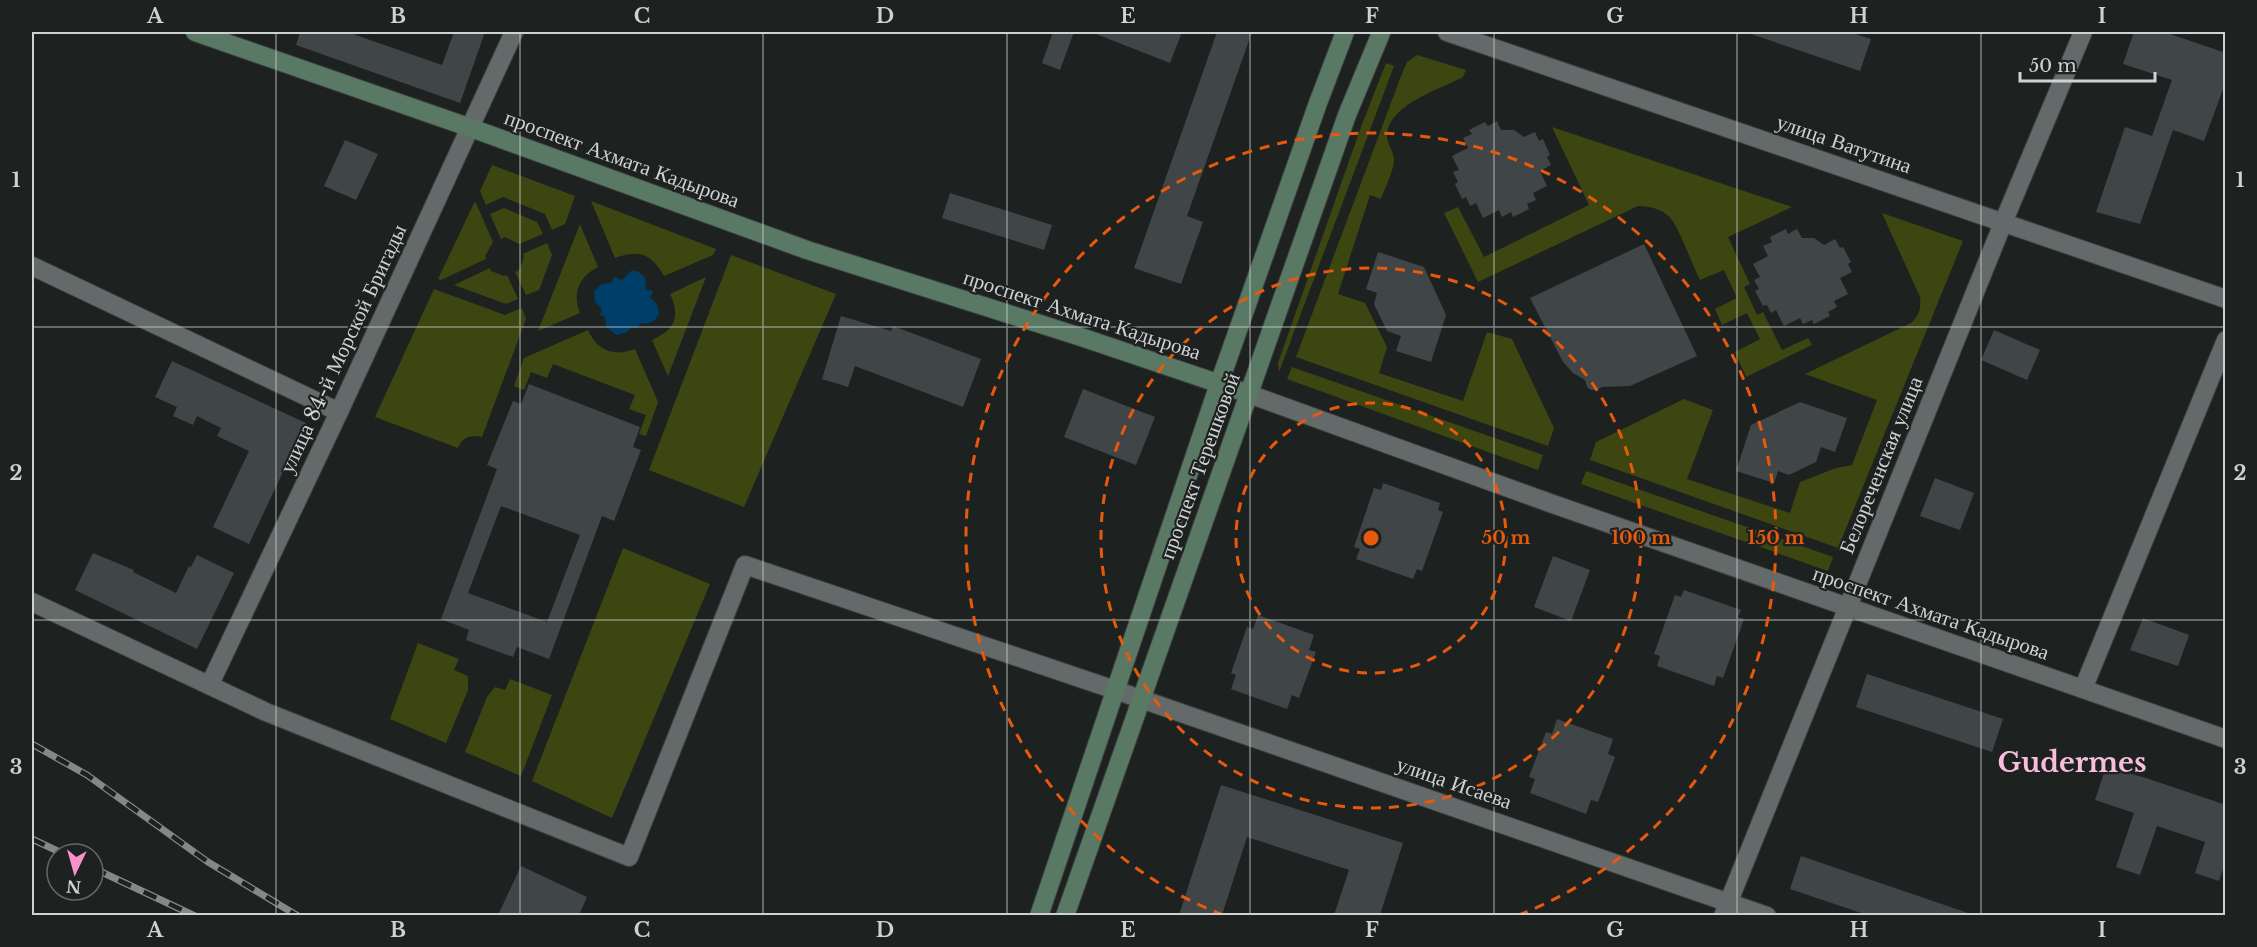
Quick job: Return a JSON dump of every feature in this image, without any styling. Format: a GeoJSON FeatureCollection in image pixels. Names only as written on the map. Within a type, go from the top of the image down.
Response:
{"type":"FeatureCollection","features":[{"type":"Feature","properties":{"kind":"main road","name":"проспект Ахмата Кадырова"},"geometry":{"type":"LineString","coordinates":[[195,32],[807,249],[1235,389]]}},
{"type":"Feature","properties":{"kind":"main road","name":"проспект Терешковой"},"geometry":{"type":"LineString","coordinates":[[1065,915],[1127,694],[1235,389],[1314,114],[1346,32]]}},
{"type":"Feature","properties":{"kind":"main road","name":"проспект Терешковой"},"geometry":{"type":"LineString","coordinates":[[1039,915],[1127,694],[1235,389],[1380,32]]}},
{"type":"Feature","properties":{"kind":"street","name":"улица 84-й Морской Бригады"},"geometry":{"type":"LineString","coordinates":[[210,684],[339,412],[514,32]]}},
{"type":"Feature","properties":{"kind":"street","name":"улица Ватутина"},"geometry":{"type":"LineString","coordinates":[[1447,32],[2226,299]]}},
{"type":"Feature","properties":{"kind":"street","name":"Белореченская улица"},"geometry":{"type":"LineString","coordinates":[[1725,909],[2003,223],[2083,32]]}},
{"type":"Feature","properties":{"kind":"street"},"geometry":{"type":"LineString","coordinates":[[32,266],[339,412]]}},
{"type":"Feature","properties":{"kind":"street"},"geometry":{"type":"LineString","coordinates":[[2083,689],[2226,340]]}},
{"type":"Feature","properties":{"kind":"street","name":"проспект Ахмата Кадырова"},"geometry":{"type":"LineString","coordinates":[[1235,389],[2226,739]]}},
{"type":"Feature","properties":{"kind":"street","name":"улица Исаева"},"geometry":{"type":"LineString","coordinates":[[210,684],[266,712],[629,857],[745,565],[1127,694],[1725,909],[1767,915]]}},
{"type":"Feature","properties":{"kind":"street"},"geometry":{"type":"LineString","coordinates":[[32,602],[210,684]]}},
{"type":"Feature","properties":{"kind":"green space"},"geometry":{"type":"Polygon","coordinates":[[[1417,55],[1466,70],[1463,77],[1430,92],[1407,106],[1390,123],[1387,137],[1394,159],[1393,168],[1381,199],[1370,195],[1338,294],[1365,303],[1387,347],[1379,373],[1463,401],[1487,332],[1512,339],[1554,428],[1548,446],[1296,357],[1401,76],[1407,62],[1417,55]]]}},
{"type":"Feature","properties":{"kind":"green space"},"geometry":{"type":"Polygon","coordinates":[[[1386,63],[1394,66],[1279,372],[1278,363],[1361,127],[1386,63]]]}},
{"type":"Feature","properties":{"kind":"green space"},"geometry":{"type":"Polygon","coordinates":[[[1552,127],[1792,207],[1728,237],[1750,284],[1744,287],[1757,315],[1763,312],[1782,350],[1808,338],[1812,345],[1746,377],[1735,352],[1760,339],[1747,313],[1722,325],[1715,309],[1737,298],[1724,270],[1700,280],[1672,220],[1661,211],[1647,207],[1638,206],[1478,282],[1444,213],[1458,207],[1484,257],[1589,205],[1552,127]]]}},
{"type":"Feature","properties":{"kind":"green space"},"geometry":{"type":"Polygon","coordinates":[[[492,165],[575,196],[565,224],[552,230],[545,214],[503,197],[486,205],[480,191],[492,165]]]}},
{"type":"Feature","properties":{"kind":"green space"},"geometry":{"type":"Polygon","coordinates":[[[475,201],[493,242],[485,256],[486,259],[441,280],[438,279],[475,201]]]}},
{"type":"Feature","properties":{"kind":"green space"},"geometry":{"type":"Polygon","coordinates":[[[591,201],[716,249],[713,255],[664,276],[655,263],[644,255],[631,254],[615,258],[591,201]]]}},
{"type":"Feature","properties":{"kind":"green space"},"geometry":{"type":"Polygon","coordinates":[[[504,208],[537,222],[543,234],[519,244],[505,237],[501,239],[490,214],[504,208]]]}},
{"type":"Feature","properties":{"kind":"green space"},"geometry":{"type":"Polygon","coordinates":[[[1882,213],[1963,241],[1838,548],[1590,460],[1596,442],[1684,399],[1713,410],[1687,479],[1790,513],[1800,482],[1836,468],[1852,465],[1877,400],[1805,374],[1911,323],[1918,314],[1920,297],[1882,213]]]}},
{"type":"Feature","properties":{"kind":"green space"},"geometry":{"type":"Polygon","coordinates":[[[580,224],[598,267],[586,275],[579,286],[577,298],[580,313],[538,331],[580,224]]]}},
{"type":"Feature","properties":{"kind":"green space"},"geometry":{"type":"Polygon","coordinates":[[[547,243],[552,255],[539,290],[526,295],[515,272],[519,270],[523,254],[547,243]]]}},
{"type":"Feature","properties":{"kind":"green space"},"geometry":{"type":"Polygon","coordinates":[[[731,255],[836,294],[744,507],[649,470],[731,255]]]}},
{"type":"Feature","properties":{"kind":"green space"},"geometry":{"type":"Polygon","coordinates":[[[490,268],[491,271],[507,275],[518,299],[506,304],[454,285],[490,268]]]}},
{"type":"Feature","properties":{"kind":"green space"},"geometry":{"type":"Polygon","coordinates":[[[706,277],[668,376],[652,340],[666,332],[673,322],[675,310],[670,294],[706,277]]]}},
{"type":"Feature","properties":{"kind":"green space"},"geometry":{"type":"Polygon","coordinates":[[[434,289],[505,315],[522,308],[526,319],[482,437],[467,437],[458,448],[375,417],[434,289]]]}},
{"type":"Feature","properties":{"kind":"green space"},"geometry":{"type":"Polygon","coordinates":[[[588,330],[596,343],[607,350],[620,352],[635,349],[658,402],[646,436],[639,434],[646,415],[629,409],[635,395],[553,364],[547,378],[531,372],[524,390],[514,386],[524,358],[588,330]]]}},
{"type":"Feature","properties":{"kind":"green space"},"geometry":{"type":"Polygon","coordinates":[[[1292,367],[1543,455],[1538,470],[1287,379],[1292,367]]]}},
{"type":"Feature","properties":{"kind":"green space"},"geometry":{"type":"Polygon","coordinates":[[[1586,471],[1833,557],[1828,571],[1581,484],[1586,471]]]}},
{"type":"Feature","properties":{"kind":"green space"},"geometry":{"type":"Polygon","coordinates":[[[623,548],[710,584],[612,818],[532,781],[623,548]]]}},
{"type":"Feature","properties":{"kind":"green space"},"geometry":{"type":"Polygon","coordinates":[[[418,643],[459,659],[454,670],[468,676],[468,690],[446,743],[390,719],[418,643]]]}},
{"type":"Feature","properties":{"kind":"green space"},"geometry":{"type":"Polygon","coordinates":[[[510,679],[552,695],[521,776],[465,752],[487,697],[495,687],[505,690],[510,679]]]}},
{"type":"Feature","properties":{"kind":"water"},"geometry":{"type":"Polygon","coordinates":[[[631,271],[637,271],[645,277],[646,289],[653,291],[650,298],[657,304],[659,314],[651,322],[640,323],[638,329],[631,327],[627,332],[617,335],[606,327],[605,317],[600,315],[602,309],[595,302],[594,291],[602,284],[612,283],[614,277],[622,280],[631,271]]]}},
{"type":"Feature","properties":{"kind":"building"},"geometry":{"type":"Polygon","coordinates":[[[300,32],[347,32],[442,65],[454,32],[485,32],[460,103],[296,45],[300,32]]]}},
{"type":"Feature","properties":{"kind":"building"},"geometry":{"type":"Polygon","coordinates":[[[1053,32],[1074,32],[1060,70],[1042,63],[1053,32]]]}},
{"type":"Feature","properties":{"kind":"building"},"geometry":{"type":"Polygon","coordinates":[[[1091,32],[1182,32],[1170,63],[1091,32]]]}},
{"type":"Feature","properties":{"kind":"building"},"geometry":{"type":"Polygon","coordinates":[[[1217,32],[1252,32],[1187,216],[1203,222],[1181,284],[1134,268],[1217,32]]]}},
{"type":"Feature","properties":{"kind":"building"},"geometry":{"type":"Polygon","coordinates":[[[1751,32],[1849,32],[1871,39],[1860,71],[1751,34],[1751,32]]]}},
{"type":"Feature","properties":{"kind":"building"},"geometry":{"type":"Polygon","coordinates":[[[2134,32],[2164,32],[2226,53],[2226,81],[2204,141],[2173,130],[2140,224],[2096,212],[2125,127],[2152,136],[2172,80],[2123,64],[2134,32]]]}},
{"type":"Feature","properties":{"kind":"building"},"geometry":{"type":"Polygon","coordinates":[[[1497,121],[1501,130],[1514,130],[1524,137],[1535,132],[1539,141],[1543,139],[1550,155],[1547,157],[1551,165],[1540,171],[1547,186],[1533,193],[1536,200],[1527,204],[1529,209],[1513,217],[1511,212],[1502,217],[1499,210],[1483,218],[1476,203],[1470,206],[1466,197],[1462,199],[1455,184],[1458,182],[1453,172],[1459,170],[1452,156],[1468,148],[1463,138],[1472,134],[1469,130],[1485,122],[1488,126],[1497,121]]]}},
{"type":"Feature","properties":{"kind":"building"},"geometry":{"type":"Polygon","coordinates":[[[345,140],[378,154],[356,200],[324,186],[345,140]]]}},
{"type":"Feature","properties":{"kind":"building"},"geometry":{"type":"Polygon","coordinates":[[[950,193],[1052,225],[1044,250],[942,218],[950,193]]]}},
{"type":"Feature","properties":{"kind":"building"},"geometry":{"type":"Polygon","coordinates":[[[1786,229],[1788,234],[1797,229],[1802,238],[1814,238],[1824,245],[1835,239],[1840,248],[1843,247],[1851,262],[1848,264],[1852,272],[1840,278],[1848,294],[1834,301],[1837,307],[1828,312],[1830,316],[1814,324],[1812,320],[1803,324],[1800,318],[1784,326],[1776,310],[1771,313],[1767,305],[1763,306],[1755,291],[1759,289],[1754,280],[1760,277],[1753,264],[1768,256],[1763,246],[1772,242],[1770,237],[1786,229]]]}},
{"type":"Feature","properties":{"kind":"building"},"geometry":{"type":"Polygon","coordinates":[[[1644,244],[1697,356],[1630,386],[1602,387],[1591,390],[1587,387],[1585,380],[1573,373],[1563,362],[1530,298],[1644,244]]]}},
{"type":"Feature","properties":{"kind":"building"},"geometry":{"type":"Polygon","coordinates":[[[1378,252],[1424,267],[1446,315],[1431,362],[1396,351],[1401,336],[1387,331],[1374,304],[1377,293],[1366,289],[1378,252]]]}},
{"type":"Feature","properties":{"kind":"building"},"geometry":{"type":"Polygon","coordinates":[[[841,316],[891,331],[893,326],[981,359],[963,407],[855,366],[848,387],[822,379],[841,316]]]}},
{"type":"Feature","properties":{"kind":"building"},"geometry":{"type":"Polygon","coordinates":[[[1994,330],[2040,350],[2027,380],[1981,360],[1994,330]]]}},
{"type":"Feature","properties":{"kind":"building"},"geometry":{"type":"Polygon","coordinates":[[[172,361],[306,423],[249,544],[213,527],[249,451],[217,436],[221,428],[197,416],[193,425],[173,416],[177,407],[155,397],[172,361]]]}},
{"type":"Feature","properties":{"kind":"building"},"geometry":{"type":"Polygon","coordinates":[[[529,384],[640,427],[633,447],[641,450],[614,521],[602,516],[549,659],[517,647],[513,657],[466,640],[469,630],[441,619],[497,469],[487,465],[513,401],[521,404],[529,384]],[[501,506],[468,593],[547,622],[580,535],[501,506]]]}},
{"type":"Feature","properties":{"kind":"building"},"geometry":{"type":"Polygon","coordinates":[[[1083,389],[1155,417],[1136,465],[1064,437],[1083,389]]]}},
{"type":"Feature","properties":{"kind":"building"},"geometry":{"type":"Polygon","coordinates":[[[1800,402],[1847,418],[1835,452],[1821,447],[1816,462],[1789,475],[1778,471],[1774,483],[1736,471],[1751,425],[1800,402]]]}},
{"type":"Feature","properties":{"kind":"building"},"geometry":{"type":"Polygon","coordinates":[[[1935,478],[1974,493],[1960,530],[1920,516],[1935,478]]]}},
{"type":"Feature","properties":{"kind":"building"},"geometry":{"type":"Polygon","coordinates":[[[1383,483],[1440,503],[1438,510],[1443,512],[1422,571],[1417,569],[1413,579],[1356,559],[1360,549],[1354,547],[1374,488],[1381,490],[1383,483]]]}},
{"type":"Feature","properties":{"kind":"building"},"geometry":{"type":"Polygon","coordinates":[[[93,553],[134,570],[133,572],[176,593],[197,555],[234,573],[197,649],[75,590],[93,553]]]}},
{"type":"Feature","properties":{"kind":"building"},"geometry":{"type":"Polygon","coordinates":[[[1553,556],[1590,570],[1571,621],[1534,607],[1553,556]]]}},
{"type":"Feature","properties":{"kind":"building"},"geometry":{"type":"Polygon","coordinates":[[[1684,590],[1741,610],[1738,617],[1744,619],[1723,678],[1717,676],[1714,686],[1657,666],[1660,656],[1654,654],[1675,595],[1681,597],[1684,590]]]}},
{"type":"Feature","properties":{"kind":"building"},"geometry":{"type":"Polygon","coordinates":[[[1258,615],[1314,635],[1309,650],[1316,652],[1299,698],[1292,695],[1287,709],[1231,689],[1236,675],[1231,673],[1247,627],[1253,629],[1258,615]]]}},
{"type":"Feature","properties":{"kind":"building"},"geometry":{"type":"Polygon","coordinates":[[[2143,618],[2189,635],[2178,666],[2130,650],[2143,618]]]}},
{"type":"Feature","properties":{"kind":"building"},"geometry":{"type":"Polygon","coordinates":[[[1867,674],[2003,719],[1992,752],[1856,707],[1867,674]]]}},
{"type":"Feature","properties":{"kind":"building"},"geometry":{"type":"Polygon","coordinates":[[[1557,719],[1613,739],[1608,754],[1615,757],[1598,802],[1591,800],[1586,814],[1530,793],[1535,779],[1529,777],[1546,732],[1552,734],[1557,719]]]}},
{"type":"Feature","properties":{"kind":"building"},"geometry":{"type":"Polygon","coordinates":[[[2106,767],[2226,805],[2226,860],[2219,881],[2195,873],[2205,842],[2157,826],[2140,875],[2116,867],[2134,813],[2095,800],[2106,767]]]}},
{"type":"Feature","properties":{"kind":"building"},"geometry":{"type":"Polygon","coordinates":[[[1221,785],[1403,843],[1380,915],[1334,915],[1349,870],[1247,837],[1222,915],[1179,915],[1221,785]]]}},
{"type":"Feature","properties":{"kind":"building"},"geometry":{"type":"Polygon","coordinates":[[[1801,856],[1968,913],[1967,915],[1867,915],[1790,889],[1801,856]]]}},
{"type":"Feature","properties":{"kind":"building"},"geometry":{"type":"Polygon","coordinates":[[[521,866],[587,897],[579,915],[498,915],[521,866]]]}},
{"type":"Feature","properties":{"kind":"railway"},"geometry":{"type":"LineString","coordinates":[[32,744],[87,775],[208,862],[298,916]]}},
{"type":"Feature","properties":{"kind":"railway"},"geometry":{"type":"LineString","coordinates":[[32,839],[45,845]]}},
{"type":"Feature","properties":{"kind":"railway"},"geometry":{"type":"LineString","coordinates":[[105,874],[195,916]]}},
{"type":"Feature","properties":{"kind":"district","name":"Gudermes"},"geometry":{"type":"Point","coordinates":[2072,763]}}]}
